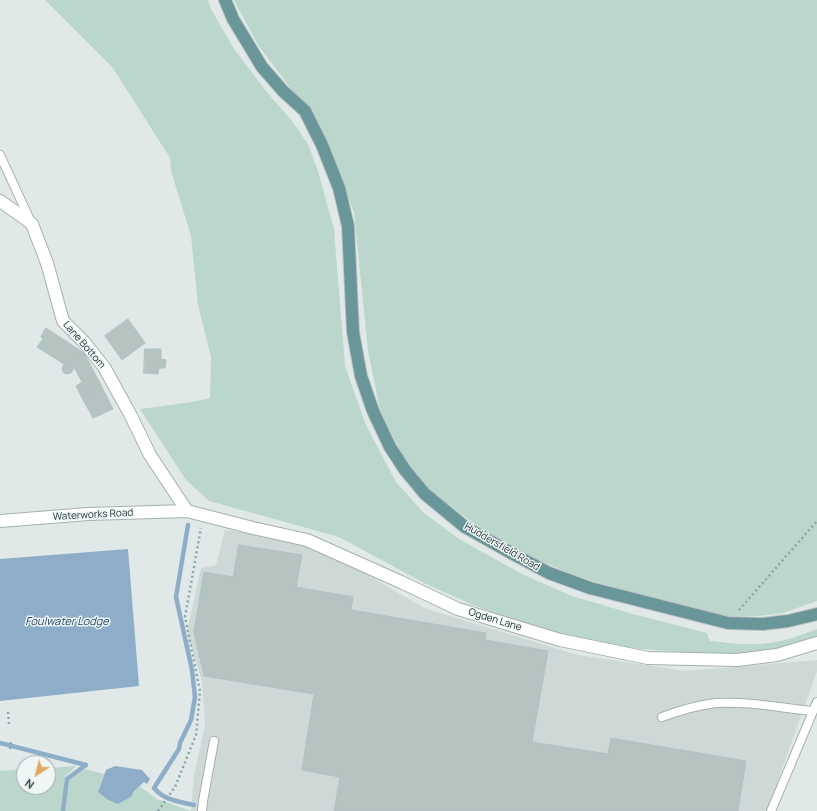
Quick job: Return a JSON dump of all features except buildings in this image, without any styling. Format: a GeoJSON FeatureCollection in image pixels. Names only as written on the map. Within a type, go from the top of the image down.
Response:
{"type":"FeatureCollection","features":[{"type":"Feature","properties":{"kind":"main road","name":"Huddersfield Road"},"geometry":{"type":"LineString","coordinates":[[225,0],[233,19],[262,67],[283,91],[304,111],[322,145],[338,188],[348,226],[353,332],[361,376],[373,411],[390,447],[405,470],[426,494],[465,526],[513,554],[549,573],[590,588],[734,623],[763,624],[788,621],[817,614]]}},
{"type":"Feature","properties":{"kind":"street"},"geometry":{"type":"LineString","coordinates":[[0,201],[32,224]]}},
{"type":"Feature","properties":{"kind":"street","name":"Lane Bottom"},"geometry":{"type":"LineString","coordinates":[[32,224],[47,263],[62,321],[84,342],[104,367],[130,414],[150,455],[187,511]]}},
{"type":"Feature","properties":{"kind":"street","name":"Ogden Lane"},"geometry":{"type":"LineString","coordinates":[[187,511],[307,540],[458,609],[568,641],[648,658],[737,660],[777,655],[817,643]]}},
{"type":"Feature","properties":{"kind":"street","name":"Waterworks Road"},"geometry":{"type":"LineString","coordinates":[[0,521],[88,514],[187,511]]}},
{"type":"Feature","properties":{"kind":"lane"},"geometry":{"type":"LineString","coordinates":[[0,155],[32,224]]}},
{"type":"Feature","properties":{"kind":"lane"},"geometry":{"type":"LineString","coordinates":[[771,811],[817,702]]}},
{"type":"Feature","properties":{"kind":"lane"},"geometry":{"type":"LineString","coordinates":[[662,718],[675,713],[714,703],[740,703],[813,711]]}},
{"type":"Feature","properties":{"kind":"lane"},"geometry":{"type":"LineString","coordinates":[[202,811],[214,741]]}},
{"type":"Feature","properties":{"kind":"path"},"geometry":{"type":"LineString","coordinates":[[158,811],[173,790],[196,735],[200,690],[185,617],[204,516]]}},
{"type":"Feature","properties":{"kind":"path"},"geometry":{"type":"LineString","coordinates":[[734,623],[736,614],[817,521]]}},
{"type":"Feature","properties":{"kind":"path"},"geometry":{"type":"LineString","coordinates":[[8,712],[9,724]]}},
{"type":"Feature","properties":{"kind":"path"},"geometry":{"type":"LineString","coordinates":[[10,749],[11,741]]}},
{"type":"Feature","properties":{"kind":"shaded area"},"geometry":{"type":"Polygon","coordinates":[[[225,530],[293,540],[329,552],[424,608],[578,655],[686,671],[817,660],[817,671],[767,811],[191,811],[194,775],[205,725],[202,681],[187,632],[201,568],[216,565],[225,530]]]}},
{"type":"Feature","properties":{"kind":"green space"},"geometry":{"type":"Polygon","coordinates":[[[45,0],[208,0],[211,9],[234,49],[266,91],[292,121],[308,144],[318,171],[334,229],[345,366],[366,425],[396,482],[424,513],[459,539],[524,575],[572,596],[633,614],[707,633],[710,641],[740,644],[762,644],[799,636],[817,629],[817,638],[769,652],[720,655],[615,647],[567,636],[513,620],[473,605],[424,583],[339,537],[209,501],[186,480],[140,409],[210,398],[211,357],[198,305],[191,236],[171,171],[170,158],[113,68],[45,0]]]}},
{"type":"Feature","properties":{"kind":"green space"},"geometry":{"type":"Polygon","coordinates":[[[234,0],[817,0],[817,601],[783,613],[759,616],[719,616],[692,611],[574,575],[524,554],[476,525],[432,492],[402,455],[380,410],[368,351],[354,212],[317,121],[258,45],[234,0]]]}},
{"type":"Feature","properties":{"kind":"green space"},"geometry":{"type":"Polygon","coordinates":[[[76,766],[65,777],[61,811],[0,811],[0,771],[16,770],[16,795],[56,795],[56,767],[76,766]]]}},
{"type":"Feature","properties":{"kind":"green space"},"geometry":{"type":"Polygon","coordinates":[[[85,769],[104,774],[98,792],[108,800],[118,804],[131,797],[139,786],[157,799],[191,811],[65,811],[69,780],[85,769]]]}},
{"type":"Feature","properties":{"kind":"water","name":"Foulwater Lodge"},"geometry":{"type":"Polygon","coordinates":[[[128,549],[139,686],[0,701],[0,559],[128,549]]]}},
{"type":"Feature","properties":{"kind":"water"},"geometry":{"type":"Polygon","coordinates":[[[115,766],[142,770],[150,779],[147,784],[144,782],[134,791],[131,797],[118,804],[108,800],[98,792],[106,770],[115,766]]]}},
{"type":"Feature","properties":{"kind":"waterway"},"geometry":{"type":"LineString","coordinates":[[188,525],[176,597],[192,670],[195,697],[191,720],[180,743],[179,749],[154,788],[167,798],[194,805]]}},
{"type":"Feature","properties":{"kind":"waterway"},"geometry":{"type":"LineString","coordinates":[[0,743],[86,765]]}},
{"type":"Feature","properties":{"kind":"waterway"},"geometry":{"type":"LineString","coordinates":[[63,811],[67,779],[86,765]]}}]}
